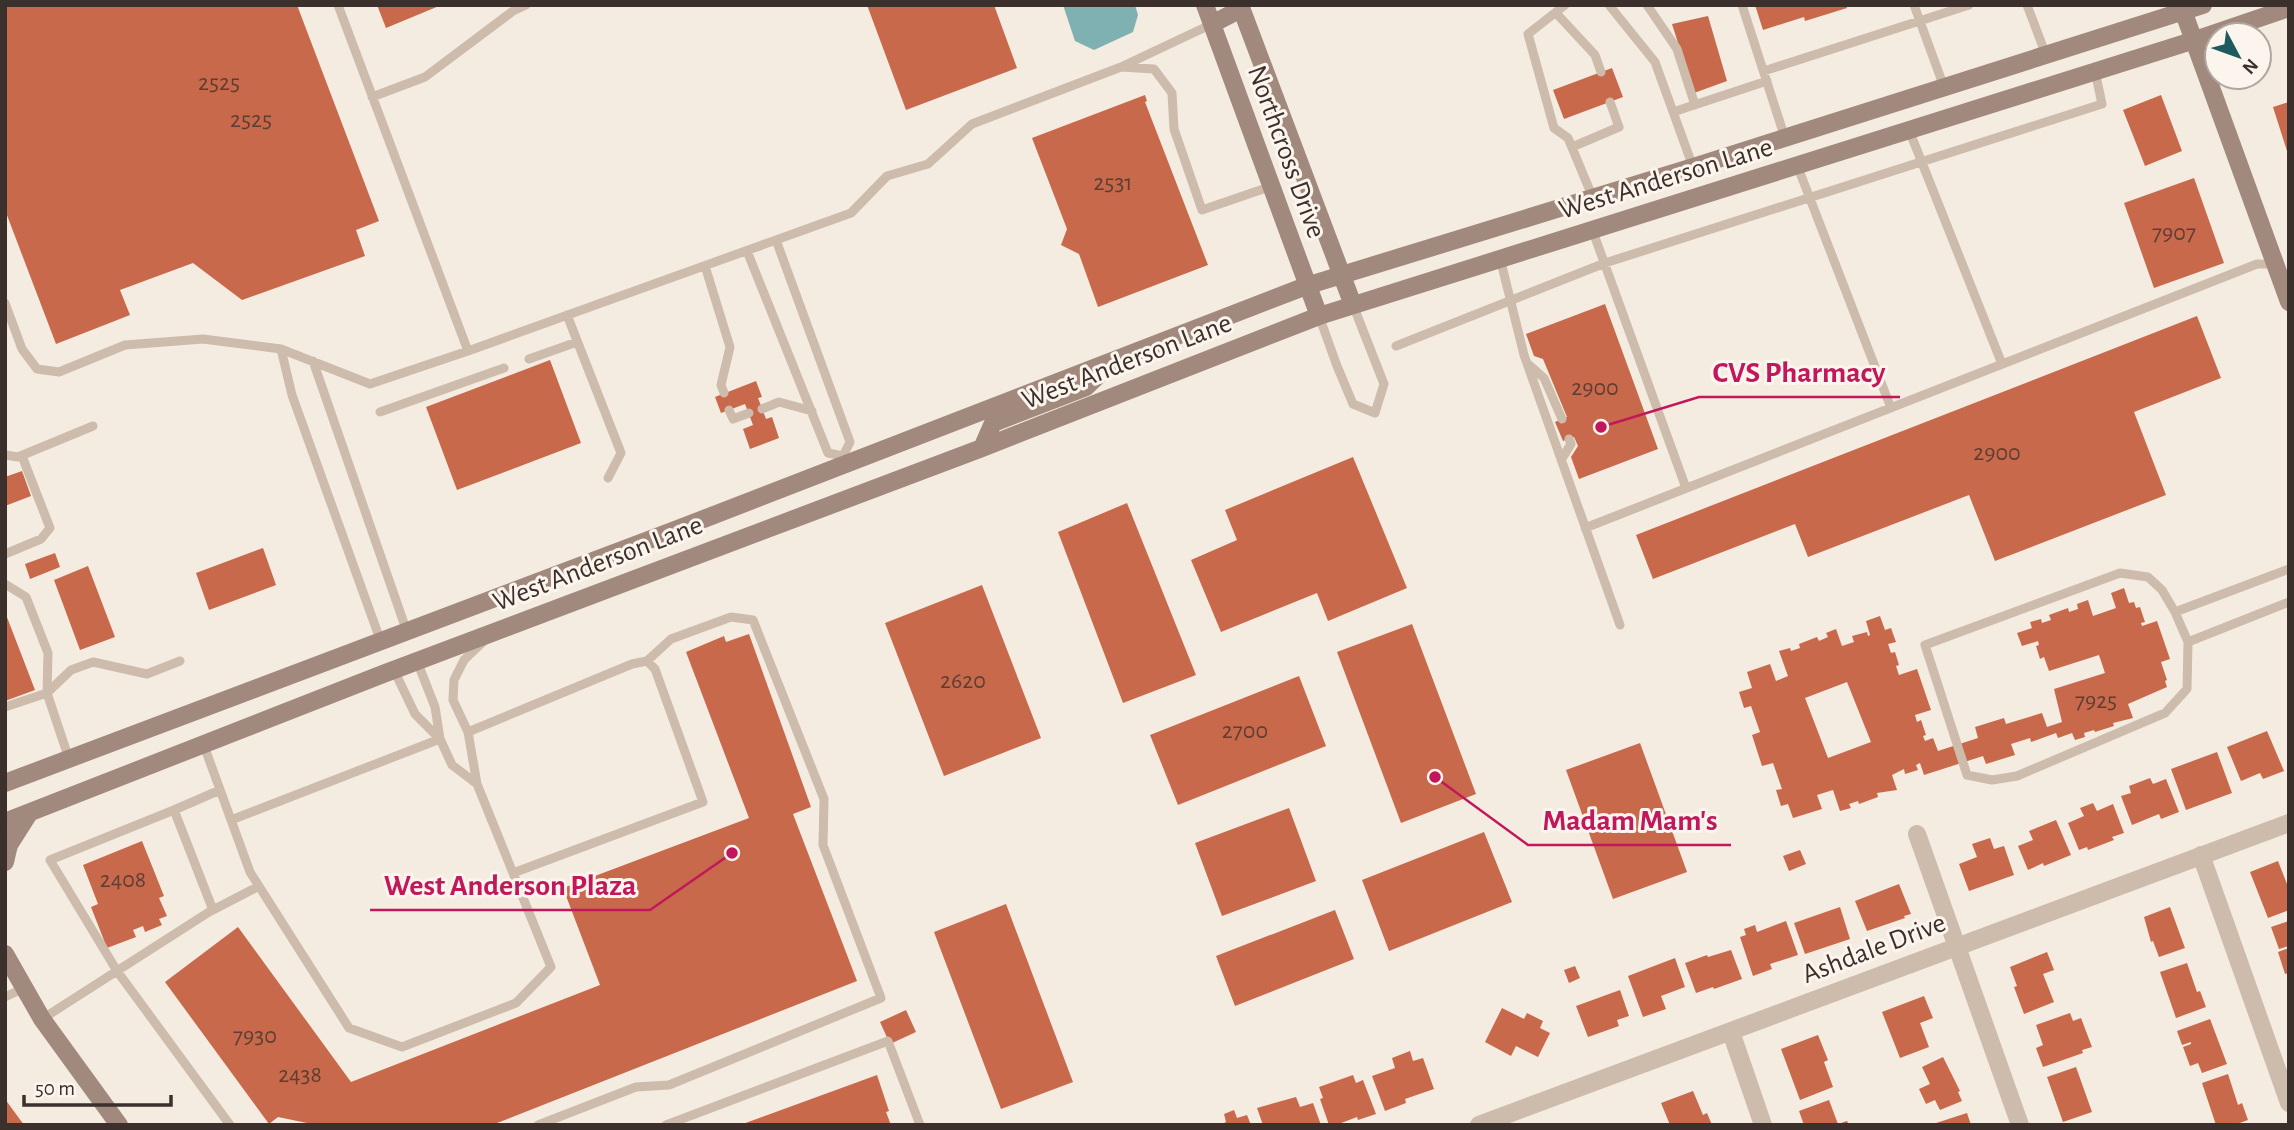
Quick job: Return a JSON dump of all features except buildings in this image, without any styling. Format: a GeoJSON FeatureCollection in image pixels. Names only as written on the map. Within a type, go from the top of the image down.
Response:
{"type":"FeatureCollection","features":[{"type":"Feature","properties":{"kind":"main road","name":"Northcross Drive"},"geometry":{"type":"LineString","coordinates":[[1205,5],[1319,316]]}},
{"type":"Feature","properties":{"kind":"main road","name":"West Anderson Lane"},"geometry":{"type":"LineString","coordinates":[[5,783],[381,642],[845,460],[1306,286],[1785,138],[2182,9],[2203,5]]}},
{"type":"Feature","properties":{"kind":"main road","name":"Northcross Drive"},"geometry":{"type":"LineString","coordinates":[[1241,7],[1353,305]]}},
{"type":"Feature","properties":{"kind":"main road"},"geometry":{"type":"LineString","coordinates":[[1212,24],[1241,7]]}},
{"type":"Feature","properties":{"kind":"main road","name":"West Anderson Lane"},"geometry":{"type":"LineString","coordinates":[[5,822],[203,743],[1319,316],[2289,8]]}},
{"type":"Feature","properties":{"kind":"main road"},"geometry":{"type":"LineString","coordinates":[[2182,9],[2289,302]]}},
{"type":"Feature","properties":{"kind":"main road"},"geometry":{"type":"LineString","coordinates":[[1785,138],[1797,165]]}},
{"type":"Feature","properties":{"kind":"main road"},"geometry":{"type":"LineString","coordinates":[[982,447],[993,423],[1086,387],[1113,361]]}},
{"type":"Feature","properties":{"kind":"main road"},"geometry":{"type":"LineString","coordinates":[[845,460],[859,493]]}},
{"type":"Feature","properties":{"kind":"main road"},"geometry":{"type":"LineString","coordinates":[[407,632],[417,661]]}},
{"type":"Feature","properties":{"kind":"main road"},"geometry":{"type":"LineString","coordinates":[[381,642],[394,670]]}},
{"type":"Feature","properties":{"kind":"main road"},"geometry":{"type":"LineString","coordinates":[[5,862],[9,845],[30,812]]}},
{"type":"Feature","properties":{"kind":"main road"},"geometry":{"type":"LineString","coordinates":[[6,957],[42,1019],[119,1125]]}},
{"type":"Feature","properties":{"kind":"street","name":"Ashdale Drive"},"geometry":{"type":"LineString","coordinates":[[1484,1124],[2289,823]]}},
{"type":"Feature","properties":{"kind":"street"},"geometry":{"type":"LineString","coordinates":[[1917,834],[2020,1125]]}},
{"type":"Feature","properties":{"kind":"street"},"geometry":{"type":"LineString","coordinates":[[2201,855],[2289,1102]]}},
{"type":"Feature","properties":{"kind":"street"},"geometry":{"type":"LineString","coordinates":[[1731,1032],[1763,1125]]}},
{"type":"Feature","properties":{"kind":"lane"},"geometry":{"type":"LineString","coordinates":[[338,5],[468,351]]}},
{"type":"Feature","properties":{"kind":"lane"},"geometry":{"type":"LineString","coordinates":[[372,97],[425,76],[513,11],[526,5]]}},
{"type":"Feature","properties":{"kind":"lane"},"geometry":{"type":"LineString","coordinates":[[1565,5],[1528,34],[1554,128],[1568,138],[1593,198]]}},
{"type":"Feature","properties":{"kind":"lane"},"geometry":{"type":"LineString","coordinates":[[1609,5],[1654,62],[1693,167]]}},
{"type":"Feature","properties":{"kind":"lane"},"geometry":{"type":"LineString","coordinates":[[1647,5],[1677,49],[1695,105]]}},
{"type":"Feature","properties":{"kind":"lane"},"geometry":{"type":"LineString","coordinates":[[1742,5],[1785,138]]}},
{"type":"Feature","properties":{"kind":"lane"},"geometry":{"type":"LineString","coordinates":[[1914,5],[1944,87]]}},
{"type":"Feature","properties":{"kind":"lane"},"geometry":{"type":"LineString","coordinates":[[1673,112],[1765,76],[1969,5]]}},
{"type":"Feature","properties":{"kind":"lane"},"geometry":{"type":"LineString","coordinates":[[2027,5],[2046,55]]}},
{"type":"Feature","properties":{"kind":"lane"},"geometry":{"type":"LineString","coordinates":[[1556,13],[1595,55],[1601,72]]}},
{"type":"Feature","properties":{"kind":"lane"},"geometry":{"type":"LineString","coordinates":[[5,303],[22,349],[37,369],[60,372],[125,345],[203,339],[281,349],[370,384],[851,213],[887,176],[928,164],[972,124],[1121,67],[1212,24]]}},
{"type":"Feature","properties":{"kind":"lane"},"geometry":{"type":"LineString","coordinates":[[1121,67],[1154,69],[1172,93],[1174,129],[1202,210],[1272,186]]}},
{"type":"Feature","properties":{"kind":"lane"},"geometry":{"type":"LineString","coordinates":[[1396,346],[1605,263],[2102,104],[2095,71]]}},
{"type":"Feature","properties":{"kind":"lane"},"geometry":{"type":"LineString","coordinates":[[1572,147],[1619,127],[1611,102]]}},
{"type":"Feature","properties":{"kind":"lane"},"geometry":{"type":"LineString","coordinates":[[1909,130],[2002,364]]}},
{"type":"Feature","properties":{"kind":"lane"},"geometry":{"type":"LineString","coordinates":[[1797,165],[1891,408]]}},
{"type":"Feature","properties":{"kind":"lane"},"geometry":{"type":"LineString","coordinates":[[1592,229],[1686,488]]}},
{"type":"Feature","properties":{"kind":"lane"},"geometry":{"type":"LineString","coordinates":[[747,251],[828,453],[845,460],[850,442],[776,240]]}},
{"type":"Feature","properties":{"kind":"lane"},"geometry":{"type":"LineString","coordinates":[[1500,258],[1526,362],[1620,625]]}},
{"type":"Feature","properties":{"kind":"lane"},"geometry":{"type":"LineString","coordinates":[[1586,528],[2257,264],[2273,264]]}},
{"type":"Feature","properties":{"kind":"lane"},"geometry":{"type":"LineString","coordinates":[[705,266],[730,347],[721,384],[724,393]]}},
{"type":"Feature","properties":{"kind":"lane"},"geometry":{"type":"LineString","coordinates":[[1319,316],[1353,404],[1375,413],[1384,384],[1353,305]]}},
{"type":"Feature","properties":{"kind":"lane"},"geometry":{"type":"LineString","coordinates":[[567,315],[621,453],[608,478]]}},
{"type":"Feature","properties":{"kind":"lane"},"geometry":{"type":"LineString","coordinates":[[530,359],[577,342]]}},
{"type":"Feature","properties":{"kind":"lane"},"geometry":{"type":"LineString","coordinates":[[281,349],[292,395],[381,642]]}},
{"type":"Feature","properties":{"kind":"lane"},"geometry":{"type":"LineString","coordinates":[[313,361],[407,632]]}},
{"type":"Feature","properties":{"kind":"lane"},"geometry":{"type":"LineString","coordinates":[[1526,362],[1544,378],[1562,419]]}},
{"type":"Feature","properties":{"kind":"lane"},"geometry":{"type":"LineString","coordinates":[[380,412],[505,368]]}},
{"type":"Feature","properties":{"kind":"lane"},"geometry":{"type":"LineString","coordinates":[[762,409],[779,402],[812,411]]}},
{"type":"Feature","properties":{"kind":"lane"},"geometry":{"type":"LineString","coordinates":[[729,410],[733,419],[749,413]]}},
{"type":"Feature","properties":{"kind":"lane"},"geometry":{"type":"LineString","coordinates":[[5,454],[22,456],[93,426]]}},
{"type":"Feature","properties":{"kind":"lane"},"geometry":{"type":"LineString","coordinates":[[1561,460],[1571,444],[1569,439]]}},
{"type":"Feature","properties":{"kind":"lane"},"geometry":{"type":"LineString","coordinates":[[5,554],[41,539],[50,528],[22,456]]}},
{"type":"Feature","properties":{"kind":"lane"},"geometry":{"type":"LineString","coordinates":[[2175,612],[2289,569]]}},
{"type":"Feature","properties":{"kind":"lane"},"geometry":{"type":"LineString","coordinates":[[2120,573],[2148,577],[2162,590],[2188,642],[2187,689],[2165,713],[2017,776],[1992,780],[1967,775],[1924,645],[2120,573]]}},
{"type":"Feature","properties":{"kind":"lane"},"geometry":{"type":"LineString","coordinates":[[5,584],[26,597],[48,653],[47,693],[69,759]]}},
{"type":"Feature","properties":{"kind":"lane"},"geometry":{"type":"LineString","coordinates":[[2188,642],[2289,602]]}},
{"type":"Feature","properties":{"kind":"lane"},"geometry":{"type":"LineString","coordinates":[[468,732],[632,664],[647,662],[671,639],[731,618],[753,620],[824,799],[823,845],[881,998],[669,1086],[636,1087],[538,1125]]}},
{"type":"Feature","properties":{"kind":"lane"},"geometry":{"type":"LineString","coordinates":[[203,743],[250,872],[348,1028],[402,1047],[516,1003],[551,967],[477,785],[468,732],[453,700],[454,680],[464,660],[492,633]]}},
{"type":"Feature","properties":{"kind":"lane"},"geometry":{"type":"LineString","coordinates":[[5,707],[47,693],[71,670],[93,662],[147,674],[180,661]]}},
{"type":"Feature","properties":{"kind":"lane"},"geometry":{"type":"LineString","coordinates":[[417,661],[435,707],[440,739],[452,765],[477,785]]}},
{"type":"Feature","properties":{"kind":"lane"},"geometry":{"type":"LineString","coordinates":[[513,873],[703,802],[655,669],[647,662]]}},
{"type":"Feature","properties":{"kind":"lane"},"geometry":{"type":"LineString","coordinates":[[394,670],[415,714],[440,739]]}},
{"type":"Feature","properties":{"kind":"lane"},"geometry":{"type":"LineString","coordinates":[[231,820],[440,739]]}},
{"type":"Feature","properties":{"kind":"lane"},"geometry":{"type":"LineString","coordinates":[[220,790],[50,860],[117,971],[230,1125]]}},
{"type":"Feature","properties":{"kind":"lane"},"geometry":{"type":"LineString","coordinates":[[174,810],[213,910]]}},
{"type":"Feature","properties":{"kind":"lane"},"geometry":{"type":"LineString","coordinates":[[42,1019],[213,910],[259,886]]}},
{"type":"Feature","properties":{"kind":"lane"},"geometry":{"type":"LineString","coordinates":[[5,998],[24,988]]}},
{"type":"Feature","properties":{"kind":"lane"},"geometry":{"type":"LineString","coordinates":[[666,1125],[888,1041],[920,1125]]}},
{"type":"Feature","properties":{"kind":"water"},"geometry":{"type":"Polygon","coordinates":[[[1063,5],[1135,5],[1138,15],[1133,32],[1094,50],[1075,41],[1063,5]]]}},
{"type":"Feature","properties":{"kind":"place","name":"CVS Pharmacy"},"geometry":{"type":"Point","coordinates":[1601,427]}},
{"type":"Feature","properties":{"kind":"place","name":"Madam Mam's"},"geometry":{"type":"Point","coordinates":[1435,777]}},
{"type":"Feature","properties":{"kind":"place","name":"West Anderson Plaza"},"geometry":{"type":"Point","coordinates":[732,853]}}]}
